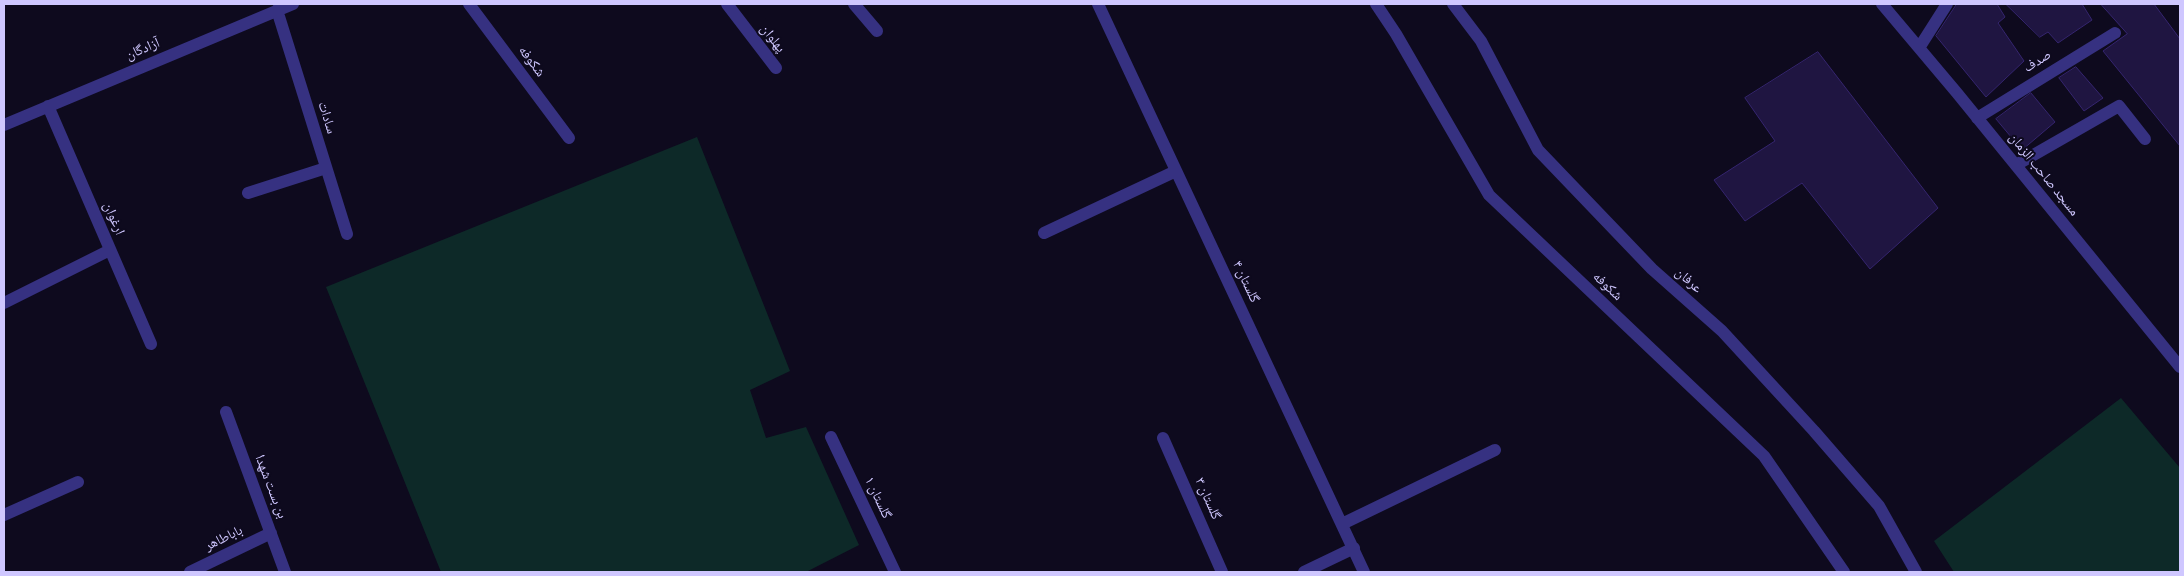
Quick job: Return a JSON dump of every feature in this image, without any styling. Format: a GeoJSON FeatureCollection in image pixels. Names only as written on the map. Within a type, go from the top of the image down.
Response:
{"type":"FeatureCollection","features":[{"type":"Feature","properties":{"kind":"street","name":"آزادگان"},"geometry":{"type":"LineString","coordinates":[[4,125],[293,4]]}},
{"type":"Feature","properties":{"kind":"street","name":"شکوفه"},"geometry":{"type":"LineString","coordinates":[[468,4],[569,138]]}},
{"type":"Feature","properties":{"kind":"street","name":"پهلوان"},"geometry":{"type":"LineString","coordinates":[[726,4],[776,68]]}},
{"type":"Feature","properties":{"kind":"street"},"geometry":{"type":"LineString","coordinates":[[854,4],[877,31]]}},
{"type":"Feature","properties":{"kind":"street","name":"گلستان ۴"},"geometry":{"type":"LineString","coordinates":[[1098,4],[1364,572]]}},
{"type":"Feature","properties":{"kind":"street","name":"شکوفه"},"geometry":{"type":"LineString","coordinates":[[1376,4],[1396,34],[1489,195],[1764,456],[1844,572]]}},
{"type":"Feature","properties":{"kind":"street","name":"عرفان"},"geometry":{"type":"LineString","coordinates":[[1453,4],[1480,41],[1538,150],[1652,269],[1722,331],[1814,431],[1879,506],[1916,572]]}},
{"type":"Feature","properties":{"kind":"street","name":"مسجد صاحب الزمان"},"geometry":{"type":"LineString","coordinates":[[1882,4],[2180,367]]}},
{"type":"Feature","properties":{"kind":"street"},"geometry":{"type":"LineString","coordinates":[[1919,48],[1946,4]]}},
{"type":"Feature","properties":{"kind":"street","name":"سادات"},"geometry":{"type":"LineString","coordinates":[[277,10],[347,234]]}},
{"type":"Feature","properties":{"kind":"street","name":"صدف"},"geometry":{"type":"LineString","coordinates":[[1977,118],[2115,32]]}},
{"type":"Feature","properties":{"kind":"street","name":"ارغوان"},"geometry":{"type":"LineString","coordinates":[[48,106],[151,344]]}},
{"type":"Feature","properties":{"kind":"street"},"geometry":{"type":"LineString","coordinates":[[2016,165],[2119,106],[2145,139]]}},
{"type":"Feature","properties":{"kind":"street"},"geometry":{"type":"LineString","coordinates":[[248,193],[326,168]]}},
{"type":"Feature","properties":{"kind":"street"},"geometry":{"type":"LineString","coordinates":[[1044,233],[1176,171]]}},
{"type":"Feature","properties":{"kind":"street"},"geometry":{"type":"LineString","coordinates":[[4,303],[110,250]]}},
{"type":"Feature","properties":{"kind":"street","name":"بن بست شهدا"},"geometry":{"type":"LineString","coordinates":[[226,412],[285,572]]}},
{"type":"Feature","properties":{"kind":"street","name":"گلستان ۱"},"geometry":{"type":"LineString","coordinates":[[831,437],[895,572]]}},
{"type":"Feature","properties":{"kind":"street","name":"گلستان ۳"},"geometry":{"type":"LineString","coordinates":[[1163,438],[1222,572]]}},
{"type":"Feature","properties":{"kind":"street"},"geometry":{"type":"LineString","coordinates":[[1342,524],[1495,450]]}},
{"type":"Feature","properties":{"kind":"street"},"geometry":{"type":"LineString","coordinates":[[4,515],[78,482]]}},
{"type":"Feature","properties":{"kind":"street","name":"باباطاهر"},"geometry":{"type":"LineString","coordinates":[[190,572],[271,533]]}},
{"type":"Feature","properties":{"kind":"street"},"geometry":{"type":"LineString","coordinates":[[1304,572],[1354,548]]}},
{"type":"Feature","properties":{"kind":"green space"},"geometry":{"type":"Polygon","coordinates":[[[697,137],[790,371],[750,390],[766,438],[806,427],[859,545],[806,572],[441,572],[326,287],[697,137]]]}},
{"type":"Feature","properties":{"kind":"green space"},"geometry":{"type":"Polygon","coordinates":[[[2121,398],[2180,468],[2180,572],[1954,572],[1934,541],[2121,398]]]}},
{"type":"Feature","properties":{"kind":"building"},"geometry":{"type":"Polygon","coordinates":[[[1957,4],[1997,4],[2005,17],[1998,23],[2024,61],[1986,97],[1936,36],[1957,4]]]}},
{"type":"Feature","properties":{"kind":"building"},"geometry":{"type":"Polygon","coordinates":[[[2006,4],[2082,4],[2092,20],[2058,43],[2048,32],[2040,37],[2006,4]]]}},
{"type":"Feature","properties":{"kind":"building"},"geometry":{"type":"Polygon","coordinates":[[[2101,4],[2154,4],[2180,39],[2180,146],[2103,51],[2127,34],[2101,4]]]}},
{"type":"Feature","properties":{"kind":"building"},"geometry":{"type":"Polygon","coordinates":[[[1818,52],[1938,208],[1870,269],[1802,183],[1745,221],[1714,180],[1775,141],[1745,98],[1818,52]]]}},
{"type":"Feature","properties":{"kind":"building"},"geometry":{"type":"Polygon","coordinates":[[[2076,67],[2103,98],[2084,111],[2059,78],[2076,67]]]}},
{"type":"Feature","properties":{"kind":"building"},"geometry":{"type":"Polygon","coordinates":[[[2031,93],[2055,122],[2022,150],[1996,119],[2031,93]]]}}]}
